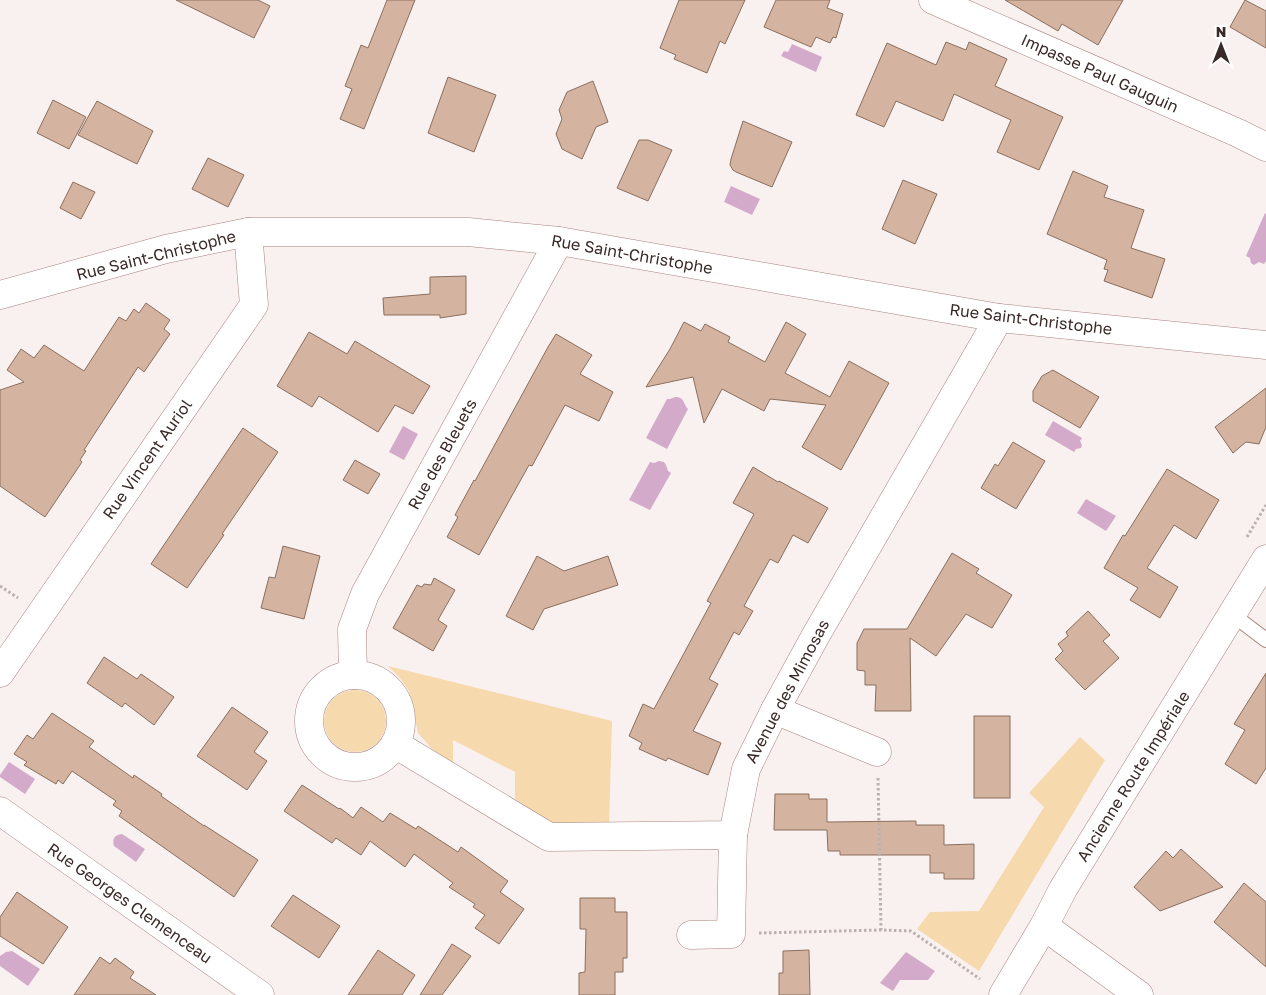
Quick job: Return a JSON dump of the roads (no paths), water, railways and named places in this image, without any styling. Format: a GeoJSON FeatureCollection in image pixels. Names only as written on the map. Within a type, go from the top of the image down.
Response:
{"type":"FeatureCollection","features":[{"type":"Feature","properties":{"kind":"street","name":"Impasse Paul Gauguin"},"geometry":{"type":"LineString","coordinates":[[933,0],[1266,147]]}},
{"type":"Feature","properties":{"kind":"street","name":"Rue Saint-Christophe"},"geometry":{"type":"LineString","coordinates":[[0,295],[166,248],[248,232],[468,232],[559,241],[999,318],[1266,344]]}},
{"type":"Feature","properties":{"kind":"street","name":"Rue Vincent Auriol"},"geometry":{"type":"LineString","coordinates":[[0,674],[254,305],[248,232]]}},
{"type":"Feature","properties":{"kind":"street","name":"Rue des Bleuets"},"geometry":{"type":"LineString","coordinates":[[353,675],[352,629],[365,594],[559,241]]}},
{"type":"Feature","properties":{"kind":"street","name":"Avenue des Mimosas"},"geometry":{"type":"LineString","coordinates":[[691,935],[731,934],[733,835],[746,769],[775,710],[816,635],[999,318]]}},
{"type":"Feature","properties":{"kind":"street","name":"Ancienne Route Impériale"},"geometry":{"type":"LineString","coordinates":[[1003,994],[1044,926],[1063,889],[1266,559]]}},
{"type":"Feature","properties":{"kind":"street"},"geometry":{"type":"LineString","coordinates":[[353,675],[368,676],[391,693],[398,705],[401,718],[400,732],[395,744],[385,757],[371,765],[355,768],[339,765],[325,758],[315,745],[309,730],[308,714],[314,700],[324,687],[338,678],[353,675]]}},
{"type":"Feature","properties":{"kind":"street"},"geometry":{"type":"LineString","coordinates":[[775,710],[877,752]]}},
{"type":"Feature","properties":{"kind":"street"},"geometry":{"type":"LineString","coordinates":[[395,744],[549,837],[733,835]]}},
{"type":"Feature","properties":{"kind":"street","name":"Rue Georges Clemenceau"},"geometry":{"type":"LineString","coordinates":[[0,811],[260,995]]}},
{"type":"Feature","properties":{"kind":"street"},"geometry":{"type":"LineString","coordinates":[[1044,926],[1139,995]]}},
{"type":"Feature","properties":{"kind":"lane"},"geometry":{"type":"LineString","coordinates":[[1231,616],[1266,640]]}}]}
